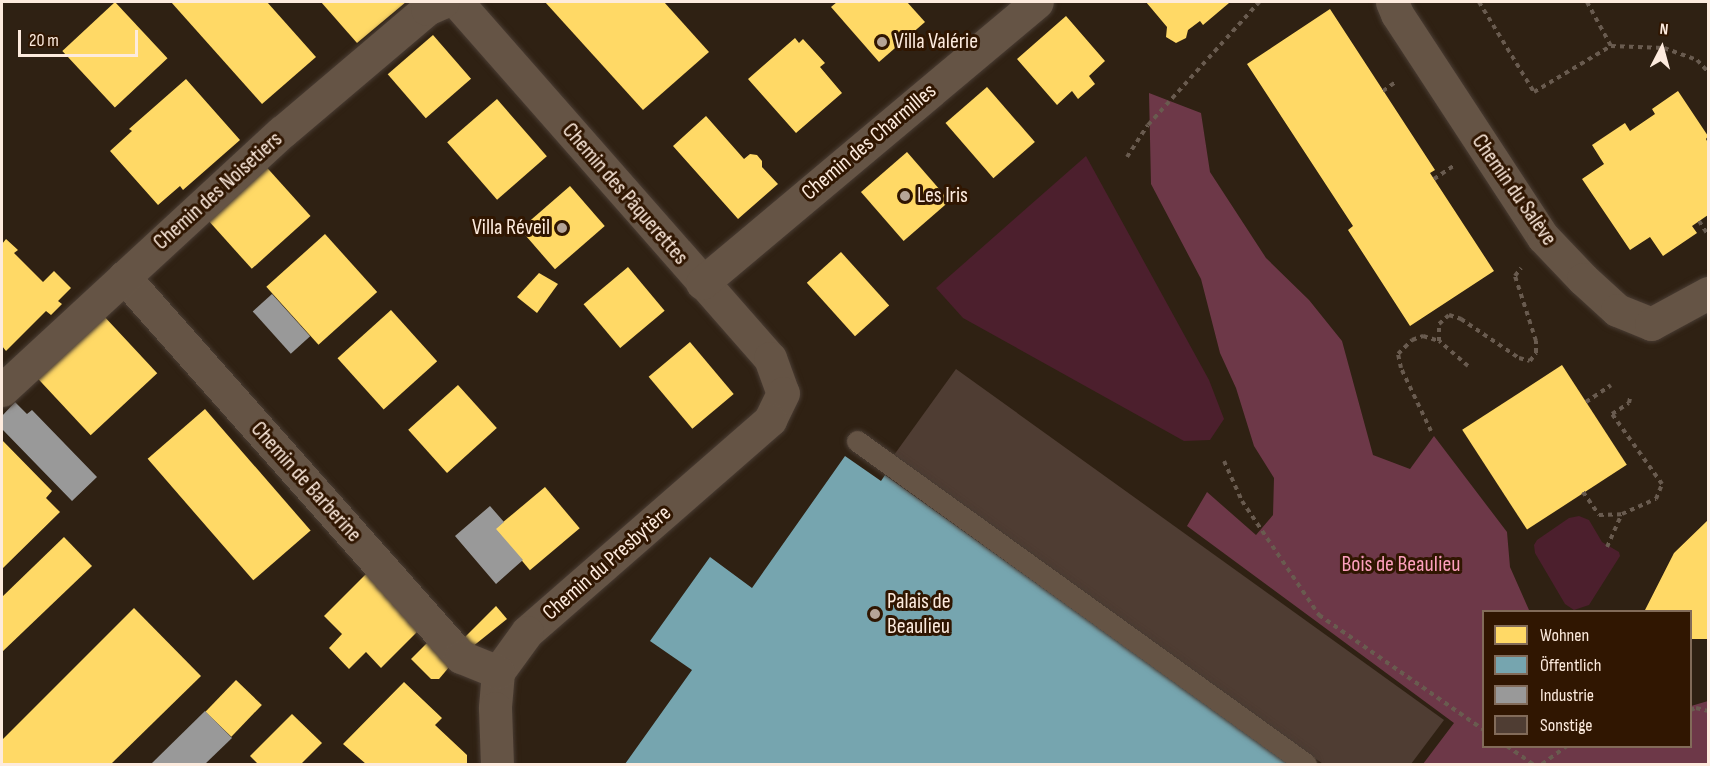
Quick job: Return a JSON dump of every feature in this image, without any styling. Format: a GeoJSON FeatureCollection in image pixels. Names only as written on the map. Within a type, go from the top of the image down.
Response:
{"type":"FeatureCollection","features":[{"type":"Feature","properties":{"kind":"street","name":"Chemin des Noisetiers"},"geometry":{"type":"LineString","coordinates":[[2,390],[282,132],[427,9],[443,2]]}},
{"type":"Feature","properties":{"kind":"street","name":"Chemin des Pâquerettes"},"geometry":{"type":"LineString","coordinates":[[457,2],[770,358],[783,393]]}},
{"type":"Feature","properties":{"kind":"street","name":"Chemin des Charmilles"},"geometry":{"type":"LineString","coordinates":[[702,283],[1037,2]]}},
{"type":"Feature","properties":{"kind":"street","name":"Chemin du Salève"},"geometry":{"type":"LineString","coordinates":[[1392,2],[1397,14],[1543,237],[1591,287],[1617,310],[1651,324],[1708,293]]}},
{"type":"Feature","properties":{"kind":"street","name":"Chemin de Barberine"},"geometry":{"type":"LineString","coordinates":[[124,277],[461,657],[498,672]]}},
{"type":"Feature","properties":{"kind":"street","name":"Chemin du Presbytère"},"geometry":{"type":"LineString","coordinates":[[498,672],[526,632],[770,420],[783,393]]}},
{"type":"Feature","properties":{"kind":"street"},"geometry":{"type":"LineString","coordinates":[[497,765],[495,708],[498,672]]}},
{"type":"Feature","properties":{"kind":"lane"},"geometry":{"type":"LineString","coordinates":[[856,441],[1306,765]]}},
{"type":"Feature","properties":{"kind":"path"},"geometry":{"type":"LineString","coordinates":[[1127,157],[1148,125],[1259,2]]}},
{"type":"Feature","properties":{"kind":"path"},"geometry":{"type":"LineString","coordinates":[[1479,2],[1534,92],[1611,46],[1665,48],[1696,60],[1708,72]]}},
{"type":"Feature","properties":{"kind":"path"},"geometry":{"type":"LineString","coordinates":[[1587,2],[1611,46]]}},
{"type":"Feature","properties":{"kind":"path"},"geometry":{"type":"LineString","coordinates":[[1434,179],[1462,160]]}},
{"type":"Feature","properties":{"kind":"path"},"geometry":{"type":"LineString","coordinates":[[1699,221],[1708,235]]}},
{"type":"Feature","properties":{"kind":"path"},"geometry":{"type":"LineString","coordinates":[[1439,341],[1439,324],[1449,315],[1461,319],[1519,358],[1530,361],[1536,353],[1536,342],[1515,276],[1527,261]]}},
{"type":"Feature","properties":{"kind":"path"},"geometry":{"type":"LineString","coordinates":[[1431,431],[1401,368],[1398,354],[1412,340],[1423,336],[1439,341],[1468,366]]}},
{"type":"Feature","properties":{"kind":"path"},"geometry":{"type":"LineString","coordinates":[[1586,402],[1611,386]]}},
{"type":"Feature","properties":{"kind":"path"},"geometry":{"type":"LineString","coordinates":[[1583,492],[1599,515],[1622,514],[1656,499],[1662,484],[1612,414],[1629,403],[1630,398]]}},
{"type":"Feature","properties":{"kind":"path"},"geometry":{"type":"LineString","coordinates":[[1224,461],[1242,501],[1319,615],[1482,729]]}},
{"type":"Feature","properties":{"kind":"path"},"geometry":{"type":"LineString","coordinates":[[1608,547],[1622,514]]}},
{"type":"Feature","properties":{"kind":"path"},"geometry":{"type":"LineString","coordinates":[[1692,709],[1708,711]]}},
{"type":"Feature","properties":{"kind":"path"},"geometry":{"type":"LineString","coordinates":[[1508,748],[1533,765]]}},
{"type":"Feature","properties":{"kind":"path"},"geometry":{"type":"LineString","coordinates":[[1542,765],[1566,748]]}},
{"type":"Feature","properties":{"kind":"shaded area"},"geometry":{"type":"Polygon","coordinates":[[[1086,156],[1209,380],[1224,419],[1210,440],[1184,441],[963,318],[936,288],[1086,156]]]}},
{"type":"Feature","properties":{"kind":"shaded area"},"geometry":{"type":"Polygon","coordinates":[[[1579,516],[1589,520],[1602,542],[1619,552],[1620,556],[1589,605],[1574,610],[1565,604],[1535,553],[1534,545],[1537,540],[1569,518],[1579,516]]]}},
{"type":"Feature","properties":{"kind":"green space","name":"Bois de Beaulieu"},"geometry":{"type":"Polygon","coordinates":[[[1149,93],[1201,113],[1210,172],[1266,258],[1309,300],[1342,341],[1373,455],[1410,469],[1434,436],[1507,532],[1510,567],[1529,610],[1482,610],[1482,748],[1692,748],[1692,706],[1708,701],[1708,764],[1423,764],[1454,723],[1187,526],[1207,492],[1256,535],[1273,515],[1274,478],[1254,446],[1236,388],[1220,353],[1201,279],[1151,184],[1149,93]]]}},
{"type":"Feature","properties":{"kind":"building: Wohnen"},"geometry":{"type":"Polygon","coordinates":[[[115,2],[168,58],[115,107],[62,51],[115,2]]]}},
{"type":"Feature","properties":{"kind":"building: Wohnen"},"geometry":{"type":"Polygon","coordinates":[[[171,2],[267,2],[316,57],[262,104],[171,2]]]}},
{"type":"Feature","properties":{"kind":"building: Wohnen"},"geometry":{"type":"Polygon","coordinates":[[[321,2],[406,2],[357,43],[321,2]]]}},
{"type":"Feature","properties":{"kind":"building: Wohnen"},"geometry":{"type":"Polygon","coordinates":[[[545,2],[664,2],[709,52],[643,110],[545,2]]]}},
{"type":"Feature","properties":{"kind":"building: Wohnen","name":"Villa Valérie"},"geometry":{"type":"Polygon","coordinates":[[[837,2],[907,2],[925,22],[879,62],[831,7],[837,2]]]}},
{"type":"Feature","properties":{"kind":"building: Wohnen"},"geometry":{"type":"Polygon","coordinates":[[[1146,2],[1229,3],[1203,25],[1200,21],[1188,30],[1186,38],[1176,43],[1166,37],[1167,27],[1146,2]]]}},
{"type":"Feature","properties":{"kind":"building: Wohnen"},"geometry":{"type":"Polygon","coordinates":[[[1330,9],[1435,170],[1430,173],[1494,271],[1410,326],[1348,230],[1353,226],[1247,64],[1330,9]]]}},
{"type":"Feature","properties":{"kind":"building: Wohnen"},"geometry":{"type":"Polygon","coordinates":[[[1066,16],[1105,61],[1089,76],[1095,84],[1078,99],[1072,91],[1057,105],[1017,59],[1066,16]]]}},
{"type":"Feature","properties":{"kind":"building: Wohnen"},"geometry":{"type":"Polygon","coordinates":[[[433,35],[471,79],[426,118],[388,74],[433,35]]]}},
{"type":"Feature","properties":{"kind":"building: Wohnen"},"geometry":{"type":"Polygon","coordinates":[[[795,38],[799,43],[803,39],[825,63],[820,67],[842,93],[796,133],[748,79],[795,38]]]}},
{"type":"Feature","properties":{"kind":"building: Wohnen"},"geometry":{"type":"Polygon","coordinates":[[[186,79],[240,140],[183,190],[180,186],[158,205],[110,151],[132,131],[129,129],[186,79]]]}},
{"type":"Feature","properties":{"kind":"building: Wohnen"},"geometry":{"type":"Polygon","coordinates":[[[987,87],[1035,142],[993,178],[945,123],[987,87]]]}},
{"type":"Feature","properties":{"kind":"building: Wohnen"},"geometry":{"type":"Polygon","coordinates":[[[1678,91],[1708,136],[1706,139],[1708,143],[1708,215],[1692,226],[1697,233],[1663,256],[1650,237],[1630,250],[1582,179],[1604,164],[1592,145],[1625,123],[1630,131],[1655,114],[1652,109],[1678,91]]]}},
{"type":"Feature","properties":{"kind":"building: Wohnen"},"geometry":{"type":"Polygon","coordinates":[[[497,99],[547,156],[497,200],[447,142],[497,99]]]}},
{"type":"Feature","properties":{"kind":"building: Wohnen"},"geometry":{"type":"Polygon","coordinates":[[[706,116],[744,159],[750,154],[757,155],[762,161],[762,167],[778,184],[738,219],[673,146],[706,116]]]}},
{"type":"Feature","properties":{"kind":"building: Wohnen","name":"Les Iris"},"geometry":{"type":"Polygon","coordinates":[[[907,152],[950,201],[904,241],[861,192],[907,152]]]}},
{"type":"Feature","properties":{"kind":"building: Wohnen"},"geometry":{"type":"Polygon","coordinates":[[[261,161],[311,216],[252,269],[202,214],[261,161]]]}},
{"type":"Feature","properties":{"kind":"building: Wohnen","name":"Villa Réveil"},"geometry":{"type":"Polygon","coordinates":[[[570,186],[605,226],[555,269],[520,229],[570,186]]]}},
{"type":"Feature","properties":{"kind":"building: Wohnen"},"geometry":{"type":"Polygon","coordinates":[[[325,234],[377,292],[318,345],[266,287],[325,234]]]}},
{"type":"Feature","properties":{"kind":"building: Wohnen"},"geometry":{"type":"Polygon","coordinates":[[[6,239],[18,250],[14,253],[43,282],[54,271],[71,288],[58,301],[62,304],[51,315],[46,311],[6,351],[2,346],[2,244],[6,239]]]}},
{"type":"Feature","properties":{"kind":"building: Wohnen"},"geometry":{"type":"Polygon","coordinates":[[[841,252],[889,306],[855,336],[807,283],[841,252]]]}},
{"type":"Feature","properties":{"kind":"building: Wohnen"},"geometry":{"type":"Polygon","coordinates":[[[628,267],[665,311],[620,348],[584,304],[628,267]]]}},
{"type":"Feature","properties":{"kind":"building: Wohnen"},"geometry":{"type":"Polygon","coordinates":[[[539,273],[558,284],[537,313],[517,297],[539,273]]]}},
{"type":"Feature","properties":{"kind":"building: Wohnen"},"geometry":{"type":"Polygon","coordinates":[[[391,310],[437,361],[384,409],[337,358],[391,310]]]}},
{"type":"Feature","properties":{"kind":"building: Wohnen"},"geometry":{"type":"Polygon","coordinates":[[[102,314],[157,373],[91,435],[35,376],[102,314]]]}},
{"type":"Feature","properties":{"kind":"building: Wohnen"},"geometry":{"type":"Polygon","coordinates":[[[690,342],[734,394],[692,429],[649,377],[690,342]]]}},
{"type":"Feature","properties":{"kind":"building: Wohnen"},"geometry":{"type":"Polygon","coordinates":[[[1562,365],[1627,465],[1527,530],[1462,430],[1562,365]]]}},
{"type":"Feature","properties":{"kind":"building: Wohnen"},"geometry":{"type":"Polygon","coordinates":[[[458,385],[497,428],[447,473],[408,430],[458,385]]]}},
{"type":"Feature","properties":{"kind":"building: Wohnen"},"geometry":{"type":"Polygon","coordinates":[[[205,409],[311,531],[253,580],[148,459],[205,409]]]}},
{"type":"Feature","properties":{"kind":"building: Wohnen"},"geometry":{"type":"Polygon","coordinates":[[[2,440],[52,491],[46,498],[60,512],[2,569],[2,440]]]}},
{"type":"Feature","properties":{"kind":"building: Wohnen"},"geometry":{"type":"Polygon","coordinates":[[[545,487],[580,528],[530,570],[495,529],[545,487]]]}},
{"type":"Feature","properties":{"kind":"building: Wohnen"},"geometry":{"type":"Polygon","coordinates":[[[1708,520],[1708,639],[1692,639],[1692,610],[1645,610],[1674,553],[1708,520]]]}},
{"type":"Feature","properties":{"kind":"building: Wohnen"},"geometry":{"type":"Polygon","coordinates":[[[64,537],[92,566],[2,652],[2,597],[64,537]]]}},
{"type":"Feature","properties":{"kind":"building: Wohnen"},"geometry":{"type":"Polygon","coordinates":[[[366,574],[421,628],[381,668],[366,652],[349,669],[329,648],[342,634],[324,616],[366,574]]]}},
{"type":"Feature","properties":{"kind":"building: Wohnen"},"geometry":{"type":"Polygon","coordinates":[[[496,606],[507,619],[472,647],[464,638],[496,606]]]}},
{"type":"Feature","properties":{"kind":"building: Wohnen"},"geometry":{"type":"Polygon","coordinates":[[[134,608],[201,676],[111,764],[2,764],[2,740],[134,608]]]}},
{"type":"Feature","properties":{"kind":"building: Wohnen"},"geometry":{"type":"Polygon","coordinates":[[[429,641],[450,666],[439,679],[431,679],[411,659],[429,641]]]}},
{"type":"Feature","properties":{"kind":"building: Wohnen"},"geometry":{"type":"Polygon","coordinates":[[[236,680],[262,705],[231,737],[205,712],[236,680]]]}},
{"type":"Feature","properties":{"kind":"building: Wohnen"},"geometry":{"type":"Polygon","coordinates":[[[404,682],[442,718],[435,725],[467,755],[467,764],[366,764],[343,744],[404,682]]]}},
{"type":"Feature","properties":{"kind":"building: Wohnen"},"geometry":{"type":"Polygon","coordinates":[[[292,714],[322,743],[301,764],[258,764],[250,756],[292,714]]]}},
{"type":"Feature","properties":{"kind":"building: Öffentlich","name":"Palais de Beaulieu"},"geometry":{"type":"Polygon","coordinates":[[[845,456],[881,481],[885,475],[1290,764],[625,764],[692,670],[650,641],[710,557],[752,588],[845,456]]]}},
{"type":"Feature","properties":{"kind":"building: Industrie"},"geometry":{"type":"Polygon","coordinates":[[[272,294],[310,336],[291,354],[253,311],[272,294]]]}},
{"type":"Feature","properties":{"kind":"building: Industrie"},"geometry":{"type":"Polygon","coordinates":[[[15,402],[27,414],[32,410],[97,477],[72,501],[2,429],[2,416],[15,402]]]}},
{"type":"Feature","properties":{"kind":"building: Industrie"},"geometry":{"type":"Polygon","coordinates":[[[490,506],[504,522],[496,529],[523,560],[496,584],[455,536],[490,506]]]}},
{"type":"Feature","properties":{"kind":"building: Industrie"},"geometry":{"type":"Polygon","coordinates":[[[205,711],[232,738],[205,764],[151,764],[205,711]]]}},
{"type":"Feature","properties":{"kind":"building: Sonstige"},"geometry":{"type":"Polygon","coordinates":[[[956,369],[1444,720],[1411,764],[1323,764],[894,455],[956,369]]]}},
{"type":"Feature","properties":{"kind":"place","name":"Villa Valérie"},"geometry":{"type":"Point","coordinates":[882,42]}},
{"type":"Feature","properties":{"kind":"place","name":"Les Iris"},"geometry":{"type":"Point","coordinates":[905,196]}},
{"type":"Feature","properties":{"kind":"place","name":"Villa Réveil"},"geometry":{"type":"Point","coordinates":[562,228]}},
{"type":"Feature","properties":{"kind":"place","name":"Palais de Beaulieu"},"geometry":{"type":"Point","coordinates":[875,614]}}]}
